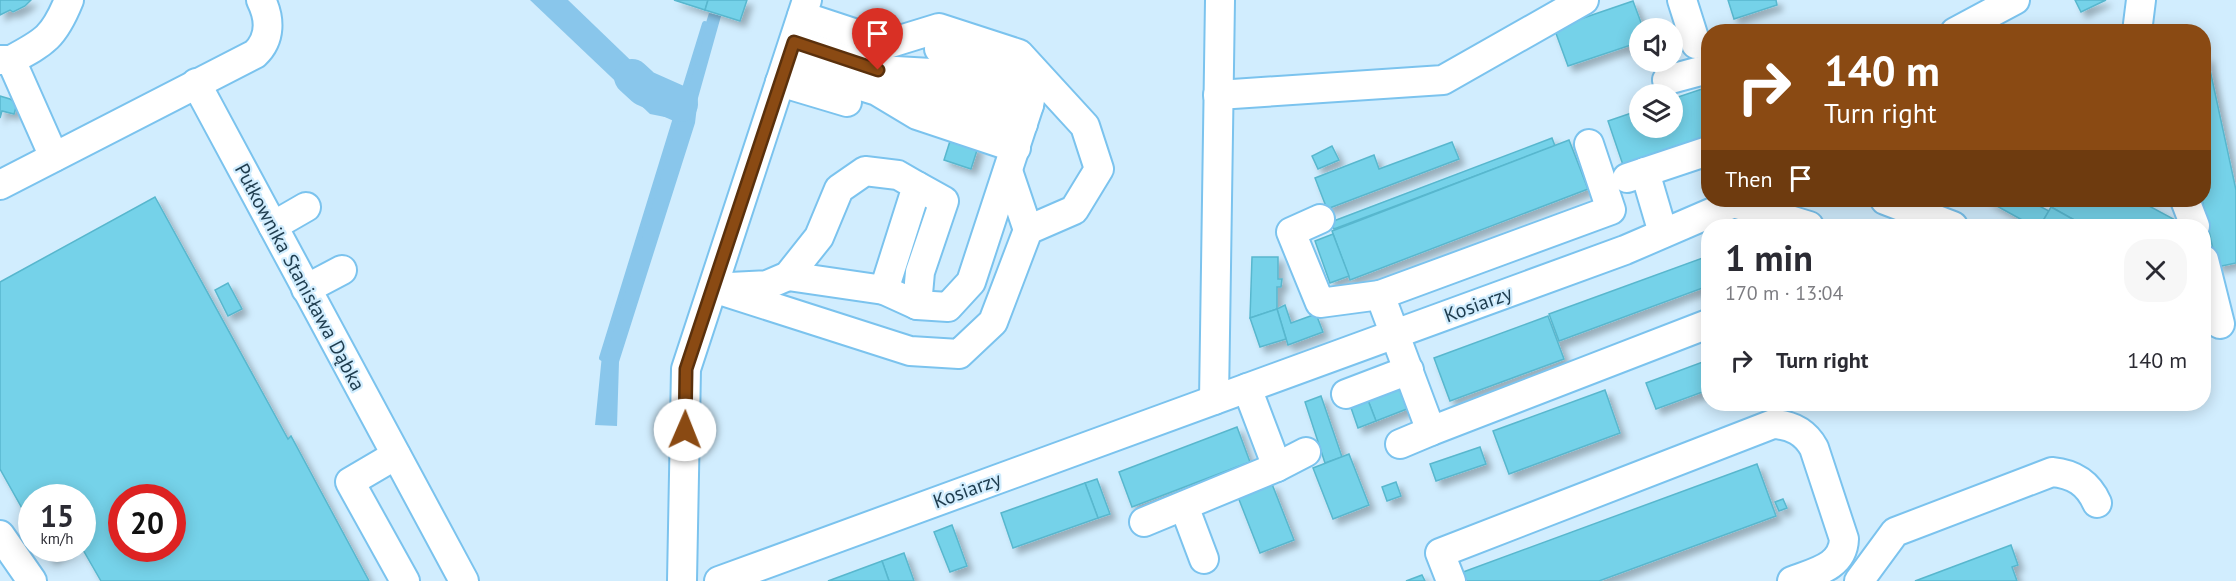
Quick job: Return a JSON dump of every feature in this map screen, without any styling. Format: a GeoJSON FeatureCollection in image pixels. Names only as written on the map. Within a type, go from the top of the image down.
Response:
{"type":"FeatureCollection","features":[{"type":"Feature","properties":{"kind":"street"},"geometry":{"type":"LineString","coordinates":[[54,157],[5,60],[39,45],[59,25],[69,0]]}},
{"type":"Feature","properties":{"kind":"street"},"geometry":{"type":"LineString","coordinates":[[0,185],[247,58],[261,48],[265,41],[266,12],[261,0]]}},
{"type":"Feature","properties":{"kind":"street"},"geometry":{"type":"LineString","coordinates":[[1214,400],[1220,0]]}},
{"type":"Feature","properties":{"kind":"street"},"geometry":{"type":"LineString","coordinates":[[1218,95],[1443,80],[1584,0]]}},
{"type":"Feature","properties":{"kind":"street"},"geometry":{"type":"LineString","coordinates":[[1682,0],[1701,54]]}},
{"type":"Feature","properties":{"kind":"street"},"geometry":{"type":"LineString","coordinates":[[1970,24],[2015,0]]}},
{"type":"Feature","properties":{"kind":"street"},"geometry":{"type":"LineString","coordinates":[[2139,24],[2141,0]]}},
{"type":"Feature","properties":{"kind":"street"},"geometry":{"type":"LineString","coordinates":[[794,41],[875,110],[908,74],[939,28],[1019,54],[1085,126],[1099,169],[1074,210],[1028,230]]}},
{"type":"Feature","properties":{"kind":"street"},"geometry":{"type":"LineString","coordinates":[[794,41],[908,74],[1022,126]]}},
{"type":"Feature","properties":{"kind":"street"},"geometry":{"type":"LineString","coordinates":[[794,41],[908,74],[1022,126]]}},
{"type":"Feature","properties":{"kind":"street"},"geometry":{"type":"LineString","coordinates":[[681,581],[686,369],[794,41]]}},
{"type":"Feature","properties":{"kind":"street"},"geometry":{"type":"LineString","coordinates":[[713,288],[910,351],[959,354],[993,322],[1028,230],[1019,54]]}},
{"type":"Feature","properties":{"kind":"street"},"geometry":{"type":"LineString","coordinates":[[1667,80],[1701,58]]}},
{"type":"Feature","properties":{"kind":"street","name":"Pułkownika Stanisława Dąbka"},"geometry":{"type":"LineString","coordinates":[[196,83],[464,581]]}},
{"type":"Feature","properties":{"kind":"street"},"geometry":{"type":"LineString","coordinates":[[788,276],[884,290],[917,305],[948,307],[970,282],[1022,126]]}},
{"type":"Feature","properties":{"kind":"street"},"geometry":{"type":"LineString","coordinates":[[1589,144],[1625,250]]}},
{"type":"Feature","properties":{"kind":"street"},"geometry":{"type":"LineString","coordinates":[[1663,233],[1636,175],[1701,154]]}},
{"type":"Feature","properties":{"kind":"street"},"geometry":{"type":"LineString","coordinates":[[713,288],[767,285],[788,276],[819,237],[839,189],[865,171],[898,175],[944,201],[920,272],[917,305]]}},
{"type":"Feature","properties":{"kind":"street"},"geometry":{"type":"LineString","coordinates":[[884,290],[917,186]]}},
{"type":"Feature","properties":{"kind":"street"},"geometry":{"type":"LineString","coordinates":[[273,226],[306,207]]}},
{"type":"Feature","properties":{"kind":"street","name":"Kosiarzy"},"geometry":{"type":"LineString","coordinates":[[719,581],[1625,250],[1722,207]]}},
{"type":"Feature","properties":{"kind":"street"},"geometry":{"type":"LineString","coordinates":[[1754,207],[1789,219]]}},
{"type":"Feature","properties":{"kind":"street"},"geometry":{"type":"LineString","coordinates":[[1903,207],[1935,219]]}},
{"type":"Feature","properties":{"kind":"street"},"geometry":{"type":"LineString","coordinates":[[1320,219],[1291,232],[1320,303],[1380,295],[1611,210]]}},
{"type":"Feature","properties":{"kind":"street"},"geometry":{"type":"LineString","coordinates":[[306,289],[342,270]]}},
{"type":"Feature","properties":{"kind":"street"},"geometry":{"type":"LineString","coordinates":[[2211,288],[2220,324]]}},
{"type":"Feature","properties":{"kind":"street"},"geometry":{"type":"LineString","coordinates":[[1380,295],[1431,431]]}},
{"type":"Feature","properties":{"kind":"street"},"geometry":{"type":"LineString","coordinates":[[1400,444],[1701,327]]}},
{"type":"Feature","properties":{"kind":"street"},"geometry":{"type":"LineString","coordinates":[[1346,394],[1408,370]]}},
{"type":"Feature","properties":{"kind":"street"},"geometry":{"type":"LineString","coordinates":[[1247,388],[1277,467]]}},
{"type":"Feature","properties":{"kind":"street"},"geometry":{"type":"LineString","coordinates":[[1450,581],[1440,553],[1773,424],[1786,424],[1798,430],[1811,442],[1844,539],[1844,549],[1833,564],[1792,581]]}},
{"type":"Feature","properties":{"kind":"street"},"geometry":{"type":"LineString","coordinates":[[1144,522],[1277,467],[1306,452]]}},
{"type":"Feature","properties":{"kind":"street"},"geometry":{"type":"LineString","coordinates":[[396,455],[350,482],[405,581]]}},
{"type":"Feature","properties":{"kind":"street"},"geometry":{"type":"LineString","coordinates":[[1859,581],[1895,532],[2052,472],[2065,473],[2080,480],[2091,491],[2097,503]]}},
{"type":"Feature","properties":{"kind":"street"},"geometry":{"type":"LineString","coordinates":[[1184,506],[1204,559]]}},
{"type":"Feature","properties":{"kind":"street"},"geometry":{"type":"LineString","coordinates":[[0,535],[32,581]]}},
{"type":"Feature","properties":{"kind":"water"},"geometry":{"type":"Polygon","coordinates":[[[530,0],[568,0],[674,102],[670,118],[650,114],[530,0]]]}},
{"type":"Feature","properties":{"kind":"water"},"geometry":{"type":"Polygon","coordinates":[[[709,13],[721,16],[698,98],[695,123],[619,362],[617,426],[595,425],[602,355],[709,13]]]}},
{"type":"Feature","properties":{"kind":"building"},"geometry":{"type":"Polygon","coordinates":[[[0,0],[31,0],[13,12],[10,10],[0,15],[0,0]]]}},
{"type":"Feature","properties":{"kind":"building"},"geometry":{"type":"Polygon","coordinates":[[[674,0],[708,0],[705,10],[674,0]]]}},
{"type":"Feature","properties":{"kind":"building"},"geometry":{"type":"Polygon","coordinates":[[[708,0],[747,0],[740,21],[705,10],[708,0]]]}},
{"type":"Feature","properties":{"kind":"building"},"geometry":{"type":"Polygon","coordinates":[[[1728,0],[1776,0],[1777,5],[1734,19],[1728,0]]]}},
{"type":"Feature","properties":{"kind":"building"},"geometry":{"type":"Polygon","coordinates":[[[2075,0],[2106,0],[2081,12],[2075,0]]]}},
{"type":"Feature","properties":{"kind":"building"},"geometry":{"type":"Polygon","coordinates":[[[1633,1],[1639,18],[1629,18],[1629,46],[1568,66],[1554,28],[1633,1]]]}},
{"type":"Feature","properties":{"kind":"building"},"geometry":{"type":"Polygon","coordinates":[[[2211,74],[2236,190],[2236,263],[2217,267],[2211,240],[2211,219],[2206,219],[2204,207],[2211,207],[2211,74]]]}},
{"type":"Feature","properties":{"kind":"building"},"geometry":{"type":"Polygon","coordinates":[[[1701,89],[1701,138],[1623,165],[1608,121],[1629,114],[1629,138],[1683,138],[1683,95],[1701,89]]]}},
{"type":"Feature","properties":{"kind":"building"},"geometry":{"type":"Polygon","coordinates":[[[0,96],[17,104],[14,114],[2,111],[0,118],[0,96]]]}},
{"type":"Feature","properties":{"kind":"building"},"geometry":{"type":"Polygon","coordinates":[[[951,138],[978,147],[971,169],[944,160],[951,138]]]}},
{"type":"Feature","properties":{"kind":"building"},"geometry":{"type":"Polygon","coordinates":[[[1552,138],[1555,146],[1334,229],[1331,222],[1552,138]]]}},
{"type":"Feature","properties":{"kind":"building"},"geometry":{"type":"Polygon","coordinates":[[[1569,140],[1588,189],[1350,280],[1332,231],[1569,140]]]}},
{"type":"Feature","properties":{"kind":"building"},"geometry":{"type":"Polygon","coordinates":[[[1452,142],[1459,159],[1327,209],[1315,178],[1374,155],[1379,169],[1452,142]]]}},
{"type":"Feature","properties":{"kind":"building"},"geometry":{"type":"Polygon","coordinates":[[[1332,146],[1339,160],[1318,169],[1312,156],[1332,146]]]}},
{"type":"Feature","properties":{"kind":"building"},"geometry":{"type":"Polygon","coordinates":[[[155,197],[288,439],[291,436],[369,581],[101,581],[90,562],[96,562],[96,484],[18,484],[18,501],[0,469],[0,282],[155,197]]]}},
{"type":"Feature","properties":{"kind":"building"},"geometry":{"type":"Polygon","coordinates":[[[1999,207],[2041,207],[2049,211],[2044,219],[2020,219],[1999,207]]]}},
{"type":"Feature","properties":{"kind":"building"},"geometry":{"type":"Polygon","coordinates":[[[2051,207],[2151,207],[2173,219],[2072,219],[2051,207]]]}},
{"type":"Feature","properties":{"kind":"building"},"geometry":{"type":"Polygon","coordinates":[[[2051,207],[2072,219],[2044,219],[2051,207]]]}},
{"type":"Feature","properties":{"kind":"building"},"geometry":{"type":"Polygon","coordinates":[[[1333,234],[1349,276],[1330,283],[1315,241],[1333,234]]]}},
{"type":"Feature","properties":{"kind":"building"},"geometry":{"type":"Polygon","coordinates":[[[1252,257],[1278,257],[1278,279],[1282,279],[1281,287],[1277,287],[1277,309],[1250,318],[1252,257]]]}},
{"type":"Feature","properties":{"kind":"building"},"geometry":{"type":"Polygon","coordinates":[[[1701,259],[1701,289],[1559,341],[1549,314],[1701,259]]]}},
{"type":"Feature","properties":{"kind":"building"},"geometry":{"type":"Polygon","coordinates":[[[228,283],[242,309],[228,316],[215,290],[228,283]]]}},
{"type":"Feature","properties":{"kind":"building"},"geometry":{"type":"Polygon","coordinates":[[[1285,305],[1291,323],[1316,314],[1323,332],[1288,345],[1277,309],[1285,305]]]}},
{"type":"Feature","properties":{"kind":"building"},"geometry":{"type":"Polygon","coordinates":[[[1277,309],[1286,339],[1260,347],[1250,318],[1277,309]]]}},
{"type":"Feature","properties":{"kind":"building"},"geometry":{"type":"Polygon","coordinates":[[[1548,316],[1564,359],[1450,401],[1434,358],[1548,316]]]}},
{"type":"Feature","properties":{"kind":"building"},"geometry":{"type":"Polygon","coordinates":[[[1701,363],[1701,393],[1656,409],[1646,383],[1701,363]]]}},
{"type":"Feature","properties":{"kind":"building"},"geometry":{"type":"Polygon","coordinates":[[[1398,383],[1412,407],[1376,421],[1366,395],[1398,383]]]}},
{"type":"Feature","properties":{"kind":"building"},"geometry":{"type":"Polygon","coordinates":[[[1605,390],[1620,433],[1509,474],[1493,431],[1605,390]]]}},
{"type":"Feature","properties":{"kind":"building"},"geometry":{"type":"Polygon","coordinates":[[[1366,395],[1376,421],[1358,428],[1349,402],[1366,395]]]}},
{"type":"Feature","properties":{"kind":"building"},"geometry":{"type":"Polygon","coordinates":[[[1321,396],[1342,457],[1325,463],[1305,402],[1321,396]]]}},
{"type":"Feature","properties":{"kind":"building"},"geometry":{"type":"Polygon","coordinates":[[[1237,427],[1250,462],[1132,507],[1119,472],[1237,427]]]}},
{"type":"Feature","properties":{"kind":"building"},"geometry":{"type":"Polygon","coordinates":[[[1480,447],[1486,464],[1436,481],[1430,464],[1480,447]]]}},
{"type":"Feature","properties":{"kind":"building"},"geometry":{"type":"Polygon","coordinates":[[[1349,454],[1369,505],[1333,519],[1313,468],[1349,454]]]}},
{"type":"Feature","properties":{"kind":"building"},"geometry":{"type":"Polygon","coordinates":[[[1757,464],[1776,516],[1599,581],[1457,581],[1455,575],[1757,464]]]}},
{"type":"Feature","properties":{"kind":"building"},"geometry":{"type":"Polygon","coordinates":[[[1097,479],[1110,514],[1098,518],[1085,483],[1097,479]]]}},
{"type":"Feature","properties":{"kind":"building"},"geometry":{"type":"Polygon","coordinates":[[[1396,482],[1401,496],[1387,501],[1382,487],[1396,482]]]}},
{"type":"Feature","properties":{"kind":"building"},"geometry":{"type":"Polygon","coordinates":[[[1085,483],[1098,518],[1013,548],[1001,513],[1085,483]]]}},
{"type":"Feature","properties":{"kind":"building"},"geometry":{"type":"Polygon","coordinates":[[[1272,484],[1294,540],[1260,553],[1238,497],[1272,484]]]}},
{"type":"Feature","properties":{"kind":"building"},"geometry":{"type":"Polygon","coordinates":[[[1783,499],[1787,508],[1779,511],[1775,502],[1783,499]]]}},
{"type":"Feature","properties":{"kind":"building"},"geometry":{"type":"Polygon","coordinates":[[[952,525],[967,566],[950,572],[934,532],[952,525]]]}},
{"type":"Feature","properties":{"kind":"building"},"geometry":{"type":"Polygon","coordinates":[[[2011,545],[2018,565],[2012,567],[2017,581],[1915,581],[2011,545]]]}},
{"type":"Feature","properties":{"kind":"building"},"geometry":{"type":"Polygon","coordinates":[[[904,553],[914,581],[889,581],[882,561],[904,553]]]}},
{"type":"Feature","properties":{"kind":"building"},"geometry":{"type":"Polygon","coordinates":[[[882,561],[889,581],[828,581],[882,561]]]}},
{"type":"Feature","properties":{"kind":"building"},"geometry":{"type":"Polygon","coordinates":[[[1422,575],[1425,581],[1406,581],[1422,575]]]}},
{"type":"Feature","properties":{"kind":"waterway"},"geometry":{"type":"LineString","coordinates":[[602,358],[705,24]]}},
{"type":"Feature","properties":{"kind":"waterway"},"geometry":{"type":"LineString","coordinates":[[632,77],[644,88],[680,104]]}},
{"type":"Feature","properties":{"kind":"route"},"geometry":{"type":"LineString","coordinates":[[685,430],[686,369],[794,42],[878,70]]}}]}
